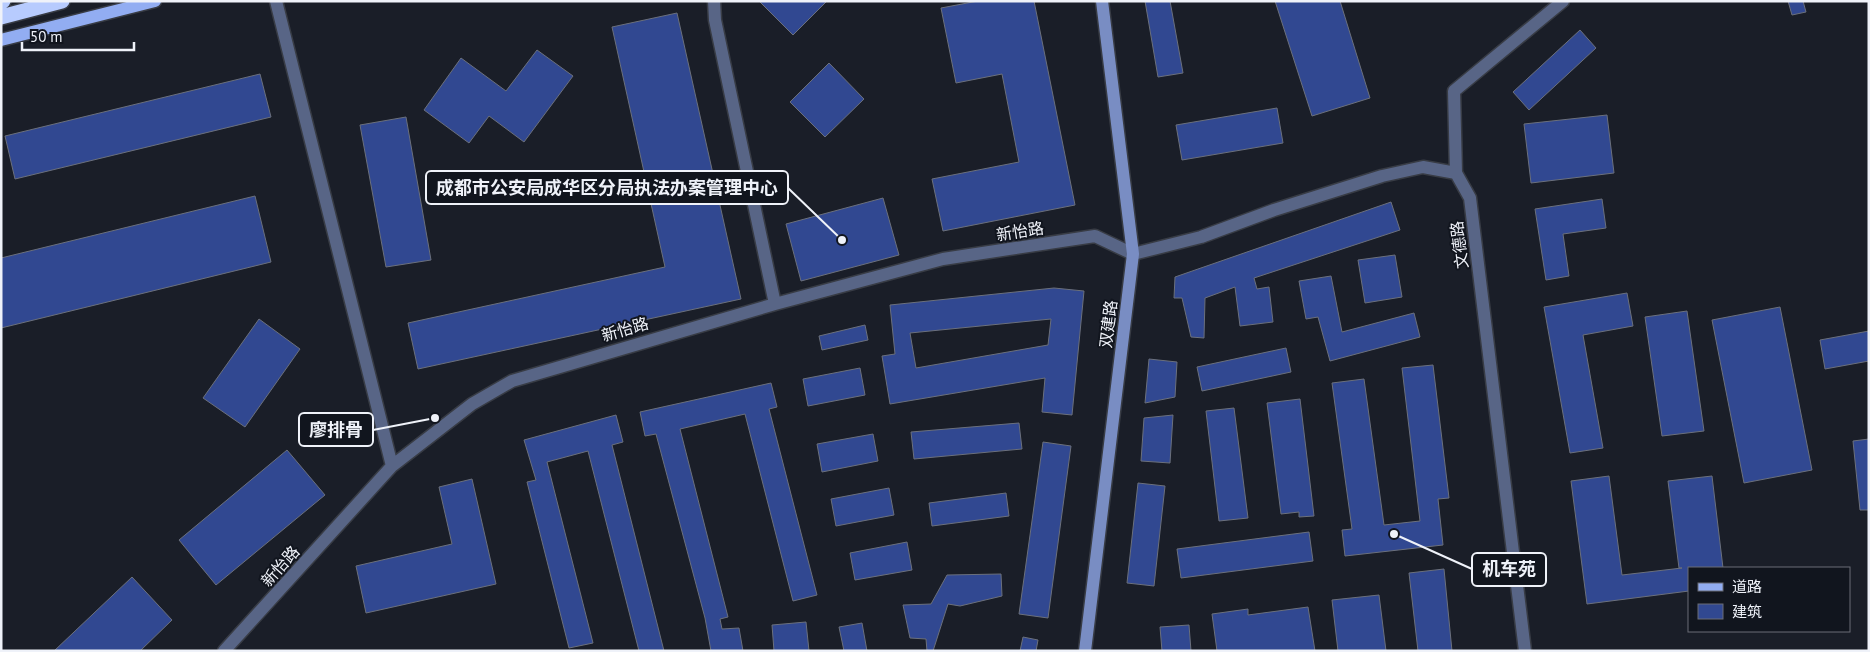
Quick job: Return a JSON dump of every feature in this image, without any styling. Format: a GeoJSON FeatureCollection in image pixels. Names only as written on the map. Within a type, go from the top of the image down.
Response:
{"type":"FeatureCollection","features":[{"type":"Feature","properties":{"kind":"highway"},"geometry":{"type":"LineString","coordinates":[[1,17],[62,1]]}},
{"type":"Feature","properties":{"kind":"main road"},"geometry":{"type":"LineString","coordinates":[[1,40],[155,1]]}},
{"type":"Feature","properties":{"kind":"street"},"geometry":{"type":"LineString","coordinates":[[276,1],[392,466]]}},
{"type":"Feature","properties":{"kind":"street"},"geometry":{"type":"LineString","coordinates":[[714,1],[715,20],[775,304]]}},
{"type":"Feature","properties":{"kind":"street","name":"双建路"},"geometry":{"type":"LineString","coordinates":[[1085,651],[1133,254],[1102,1]]}},
{"type":"Feature","properties":{"kind":"street"},"geometry":{"type":"LineString","coordinates":[[1133,254],[1201,237],[1274,210],[1382,176],[1423,167],[1456,174],[1454,91],[1563,1]]}},
{"type":"Feature","properties":{"kind":"street","name":"文德路"},"geometry":{"type":"LineString","coordinates":[[1456,174],[1470,198],[1525,651]]}},
{"type":"Feature","properties":{"kind":"street","name":"新怡路"},"geometry":{"type":"LineString","coordinates":[[224,651],[392,466],[472,404],[512,381],[775,304],[943,259],[1095,236],[1133,254]]}},
{"type":"Feature","properties":{"kind":"building"},"geometry":{"type":"Polygon","coordinates":[[[759,1],[827,1],[793,35],[759,1]]]}},
{"type":"Feature","properties":{"kind":"building"},"geometry":{"type":"Polygon","coordinates":[[[978,1],[1034,1],[1075,205],[943,231],[932,179],[1019,162],[1002,74],[956,83],[941,8],[978,1]]]}},
{"type":"Feature","properties":{"kind":"building"},"geometry":{"type":"Polygon","coordinates":[[[1145,1],[1170,1],[1183,73],[1158,77],[1145,1]]]}},
{"type":"Feature","properties":{"kind":"building"},"geometry":{"type":"Polygon","coordinates":[[[1275,1],[1340,1],[1370,98],[1312,116],[1275,1]]]}},
{"type":"Feature","properties":{"kind":"building"},"geometry":{"type":"Polygon","coordinates":[[[1788,1],[1803,1],[1806,12],[1792,15],[1788,1]]]}},
{"type":"Feature","properties":{"kind":"building"},"geometry":{"type":"Polygon","coordinates":[[[677,13],[741,299],[418,369],[408,323],[665,267],[612,27],[677,13]]]}},
{"type":"Feature","properties":{"kind":"building"},"geometry":{"type":"Polygon","coordinates":[[[1580,30],[1596,48],[1529,110],[1513,92],[1580,30]]]}},
{"type":"Feature","properties":{"kind":"building"},"geometry":{"type":"Polygon","coordinates":[[[537,50],[573,76],[524,142],[489,116],[469,143],[424,110],[461,58],[506,91],[537,50]]]}},
{"type":"Feature","properties":{"kind":"building"},"geometry":{"type":"Polygon","coordinates":[[[829,63],[864,99],[825,137],[790,102],[829,63]]]}},
{"type":"Feature","properties":{"kind":"building"},"geometry":{"type":"Polygon","coordinates":[[[260,74],[271,117],[15,179],[5,136],[260,74]]]}},
{"type":"Feature","properties":{"kind":"building"},"geometry":{"type":"Polygon","coordinates":[[[1277,108],[1283,143],[1182,160],[1176,125],[1277,108]]]}},
{"type":"Feature","properties":{"kind":"building"},"geometry":{"type":"Polygon","coordinates":[[[1607,115],[1614,173],[1531,183],[1524,124],[1607,115]]]}},
{"type":"Feature","properties":{"kind":"building"},"geometry":{"type":"Polygon","coordinates":[[[406,117],[431,260],[386,267],[360,125],[406,117]]]}},
{"type":"Feature","properties":{"kind":"building"},"geometry":{"type":"Polygon","coordinates":[[[255,196],[271,262],[1,328],[1,258],[255,196]]]}},
{"type":"Feature","properties":{"kind":"building"},"geometry":{"type":"Polygon","coordinates":[[[883,198],[899,255],[801,281],[786,224],[883,198]]]}},
{"type":"Feature","properties":{"kind":"building"},"geometry":{"type":"Polygon","coordinates":[[[1602,199],[1606,228],[1563,234],[1569,276],[1546,280],[1535,209],[1602,199]]]}},
{"type":"Feature","properties":{"kind":"building"},"geometry":{"type":"Polygon","coordinates":[[[1391,202],[1400,230],[1254,278],[1257,289],[1269,287],[1273,322],[1240,326],[1235,287],[1205,298],[1204,338],[1191,337],[1182,298],[1174,298],[1175,277],[1391,202]]]}},
{"type":"Feature","properties":{"kind":"building"},"geometry":{"type":"Polygon","coordinates":[[[1395,255],[1402,297],[1365,303],[1358,260],[1395,255]]]}},
{"type":"Feature","properties":{"kind":"building"},"geometry":{"type":"Polygon","coordinates":[[[1331,276],[1342,332],[1414,313],[1420,337],[1330,361],[1318,317],[1306,319],[1299,281],[1331,276]]]}},
{"type":"Feature","properties":{"kind":"building"},"geometry":{"type":"Polygon","coordinates":[[[1054,288],[1084,291],[1072,415],[1042,412],[1045,378],[890,404],[882,356],[895,354],[890,305],[1054,288]],[[1051,319],[910,333],[916,368],[1048,345],[1051,319]]]}},
{"type":"Feature","properties":{"kind":"building"},"geometry":{"type":"Polygon","coordinates":[[[1627,293],[1633,326],[1583,335],[1603,448],[1570,453],[1544,307],[1627,293]]]}},
{"type":"Feature","properties":{"kind":"building"},"geometry":{"type":"Polygon","coordinates":[[[1780,307],[1812,470],[1744,483],[1712,320],[1780,307]]]}},
{"type":"Feature","properties":{"kind":"building"},"geometry":{"type":"Polygon","coordinates":[[[1687,311],[1704,431],[1662,436],[1645,317],[1687,311]]]}},
{"type":"Feature","properties":{"kind":"building"},"geometry":{"type":"Polygon","coordinates":[[[259,319],[300,349],[245,427],[203,398],[259,319]]]}},
{"type":"Feature","properties":{"kind":"building"},"geometry":{"type":"Polygon","coordinates":[[[865,325],[868,340],[822,350],[819,336],[865,325]]]}},
{"type":"Feature","properties":{"kind":"building"},"geometry":{"type":"Polygon","coordinates":[[[1869,331],[1869,361],[1825,369],[1820,340],[1869,331]]]}},
{"type":"Feature","properties":{"kind":"building"},"geometry":{"type":"Polygon","coordinates":[[[1286,348],[1291,372],[1202,391],[1197,367],[1286,348]]]}},
{"type":"Feature","properties":{"kind":"building"},"geometry":{"type":"Polygon","coordinates":[[[1149,359],[1177,362],[1175,397],[1145,403],[1149,359]]]}},
{"type":"Feature","properties":{"kind":"building"},"geometry":{"type":"Polygon","coordinates":[[[1433,365],[1449,498],[1438,499],[1443,545],[1345,556],[1342,530],[1352,529],[1332,383],[1364,379],[1384,525],[1420,521],[1402,368],[1433,365]]]}},
{"type":"Feature","properties":{"kind":"building"},"geometry":{"type":"Polygon","coordinates":[[[860,368],[865,395],[808,406],[803,379],[860,368]]]}},
{"type":"Feature","properties":{"kind":"building"},"geometry":{"type":"Polygon","coordinates":[[[771,383],[777,407],[769,409],[817,595],[793,601],[745,414],[680,429],[728,617],[720,619],[722,629],[739,628],[743,651],[711,651],[705,618],[656,434],[645,436],[640,412],[771,383]]]}},
{"type":"Feature","properties":{"kind":"building"},"geometry":{"type":"Polygon","coordinates":[[[1300,399],[1314,516],[1299,517],[1299,512],[1281,514],[1267,403],[1300,399]]]}},
{"type":"Feature","properties":{"kind":"building"},"geometry":{"type":"Polygon","coordinates":[[[1234,408],[1248,518],[1219,521],[1206,411],[1234,408]]]}},
{"type":"Feature","properties":{"kind":"building"},"geometry":{"type":"Polygon","coordinates":[[[616,415],[623,442],[612,445],[664,651],[639,651],[588,451],[547,462],[593,643],[569,648],[527,482],[536,480],[524,440],[616,415]]]}},
{"type":"Feature","properties":{"kind":"building"},"geometry":{"type":"Polygon","coordinates":[[[1173,415],[1170,463],[1141,461],[1144,418],[1173,415]]]}},
{"type":"Feature","properties":{"kind":"building"},"geometry":{"type":"Polygon","coordinates":[[[1019,423],[1022,449],[914,459],[911,432],[1019,423]]]}},
{"type":"Feature","properties":{"kind":"building"},"geometry":{"type":"Polygon","coordinates":[[[873,434],[878,461],[822,472],[817,444],[873,434]]]}},
{"type":"Feature","properties":{"kind":"building"},"geometry":{"type":"Polygon","coordinates":[[[1869,439],[1869,510],[1860,510],[1853,441],[1869,439]]]}},
{"type":"Feature","properties":{"kind":"building"},"geometry":{"type":"Polygon","coordinates":[[[1043,442],[1071,446],[1048,618],[1019,614],[1043,442]]]}},
{"type":"Feature","properties":{"kind":"building"},"geometry":{"type":"Polygon","coordinates":[[[287,450],[325,495],[216,585],[179,540],[287,450]]]}},
{"type":"Feature","properties":{"kind":"building"},"geometry":{"type":"Polygon","coordinates":[[[1609,476],[1622,575],[1682,568],[1679,568],[1668,481],[1712,476],[1723,567],[1688,567],[1688,591],[1587,604],[1571,481],[1609,476]]]}},
{"type":"Feature","properties":{"kind":"building"},"geometry":{"type":"Polygon","coordinates":[[[472,479],[496,584],[366,613],[356,566],[452,544],[439,487],[472,479]]]}},
{"type":"Feature","properties":{"kind":"building"},"geometry":{"type":"Polygon","coordinates":[[[1138,483],[1165,486],[1154,586],[1127,583],[1138,483]]]}},
{"type":"Feature","properties":{"kind":"building"},"geometry":{"type":"Polygon","coordinates":[[[889,488],[894,515],[836,526],[831,499],[889,488]]]}},
{"type":"Feature","properties":{"kind":"building"},"geometry":{"type":"Polygon","coordinates":[[[1006,493],[1009,516],[932,526],[929,503],[1006,493]]]}},
{"type":"Feature","properties":{"kind":"building"},"geometry":{"type":"Polygon","coordinates":[[[1309,532],[1313,561],[1181,578],[1177,549],[1309,532]]]}},
{"type":"Feature","properties":{"kind":"building"},"geometry":{"type":"Polygon","coordinates":[[[907,542],[912,570],[855,580],[850,553],[907,542]]]}},
{"type":"Feature","properties":{"kind":"building"},"geometry":{"type":"Polygon","coordinates":[[[1444,569],[1452,651],[1418,651],[1409,573],[1444,569]]]}},
{"type":"Feature","properties":{"kind":"building"},"geometry":{"type":"Polygon","coordinates":[[[1001,574],[1002,596],[960,606],[948,604],[933,651],[927,651],[926,639],[910,638],[903,605],[931,604],[947,575],[1001,574]]]}},
{"type":"Feature","properties":{"kind":"building"},"geometry":{"type":"Polygon","coordinates":[[[132,577],[172,620],[140,651],[54,651],[132,577]]]}},
{"type":"Feature","properties":{"kind":"building"},"geometry":{"type":"Polygon","coordinates":[[[1379,595],[1386,651],[1338,651],[1332,600],[1379,595]]]}},
{"type":"Feature","properties":{"kind":"building"},"geometry":{"type":"Polygon","coordinates":[[[1308,607],[1315,651],[1217,651],[1212,614],[1248,609],[1248,615],[1308,607]]]}},
{"type":"Feature","properties":{"kind":"building"},"geometry":{"type":"Polygon","coordinates":[[[806,622],[809,651],[774,651],[772,625],[806,622]]]}},
{"type":"Feature","properties":{"kind":"building"},"geometry":{"type":"Polygon","coordinates":[[[862,623],[867,651],[844,651],[839,627],[862,623]]]}},
{"type":"Feature","properties":{"kind":"building"},"geometry":{"type":"Polygon","coordinates":[[[1189,625],[1191,651],[1162,651],[1160,627],[1189,625]]]}},
{"type":"Feature","properties":{"kind":"building"},"geometry":{"type":"Polygon","coordinates":[[[1023,637],[1038,640],[1036,651],[1020,651],[1023,637]]]}},
{"type":"Feature","properties":{"kind":"place","name":"成都市公安局成华区分局执法办案管理中心"},"geometry":{"type":"Point","coordinates":[842,240]}},
{"type":"Feature","properties":{"kind":"place","name":"廖排骨"},"geometry":{"type":"Point","coordinates":[435,418]}},
{"type":"Feature","properties":{"kind":"place","name":"机车苑"},"geometry":{"type":"Point","coordinates":[1394,534]}}]}
